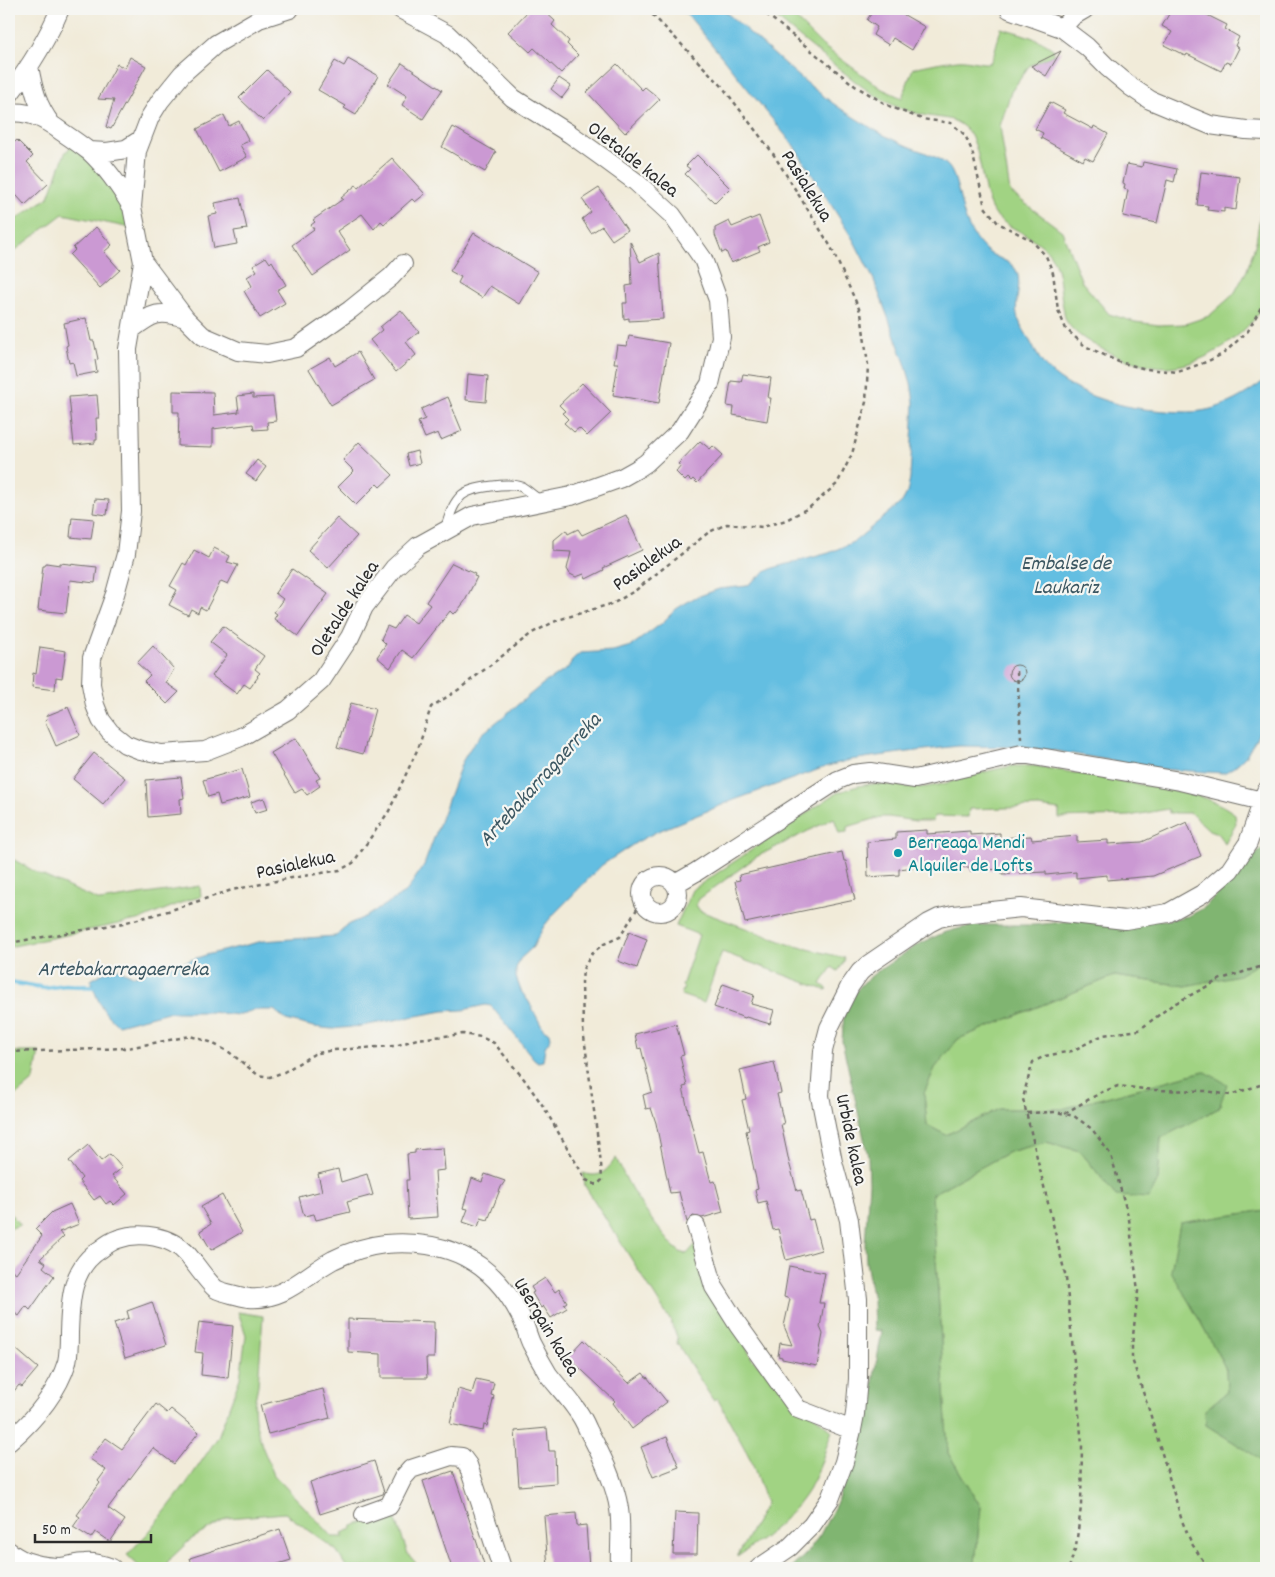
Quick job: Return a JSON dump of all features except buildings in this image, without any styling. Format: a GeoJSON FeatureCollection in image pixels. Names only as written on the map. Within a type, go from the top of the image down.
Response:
{"type":"FeatureCollection","features":[{"type":"Feature","properties":{"kind":"street"},"geometry":{"type":"LineString","coordinates":[[10,93],[52,30],[60,9]]}},
{"type":"Feature","properties":{"kind":"street","name":"Oletalde kalea"},"geometry":{"type":"LineString","coordinates":[[290,9],[258,19],[216,44],[182,74],[160,101],[150,117],[137,151],[132,207],[143,262],[128,349],[131,511],[126,554],[115,594],[92,658],[91,684],[95,705],[101,720],[110,732],[125,744],[140,750],[162,754],[205,751],[241,737],[288,710],[321,681],[350,637],[364,607],[394,568],[418,546],[472,516],[571,496],[621,478],[646,463],[680,431],[710,384],[721,337],[718,300],[703,259],[672,215],[636,182],[570,134],[514,98],[447,34],[400,9]]}},
{"type":"Feature","properties":{"kind":"street"},"geometry":{"type":"LineString","coordinates":[[1009,9],[1062,28],[1087,47],[1106,67],[1131,88],[1150,100],[1210,124],[1266,131]]}},
{"type":"Feature","properties":{"kind":"street"},"geometry":{"type":"LineString","coordinates":[[1062,28],[1073,16],[1085,9]]}},
{"type":"Feature","properties":{"kind":"street"},"geometry":{"type":"LineString","coordinates":[[29,66],[36,97],[42,112],[52,125]]}},
{"type":"Feature","properties":{"kind":"street"},"geometry":{"type":"LineString","coordinates":[[10,93],[29,93],[36,97]]}},
{"type":"Feature","properties":{"kind":"street"},"geometry":{"type":"LineString","coordinates":[[10,93],[16,103],[16,112],[33,115],[52,125]]}},
{"type":"Feature","properties":{"kind":"street","name":"Oletalde kalea"},"geometry":{"type":"LineString","coordinates":[[52,125],[89,151],[118,184],[132,207]]}},
{"type":"Feature","properties":{"kind":"street"},"geometry":{"type":"LineString","coordinates":[[89,151],[107,152],[126,149],[140,140]]}},
{"type":"Feature","properties":{"kind":"street"},"geometry":{"type":"LineString","coordinates":[[143,262],[185,318],[204,336],[238,351],[267,354],[296,348],[350,310],[391,277],[403,264]]}},
{"type":"Feature","properties":{"kind":"street"},"geometry":{"type":"LineString","coordinates":[[132,329],[153,314],[168,313],[185,318]]}},
{"type":"Feature","properties":{"kind":"street"},"geometry":{"type":"LineString","coordinates":[[675,884],[838,780],[853,774],[870,772],[915,779],[1022,754],[1264,796]]}},
{"type":"Feature","properties":{"kind":"street","name":"Urbide kalea"},"geometry":{"type":"LineString","coordinates":[[759,1568],[790,1547],[812,1525],[830,1499],[841,1470],[852,1430],[858,1379],[858,1299],[849,1220],[833,1162],[820,1096],[828,1028],[850,986],[860,972],[869,964],[929,922],[953,914],[1021,908],[1124,920],[1163,915],[1174,911],[1202,894],[1230,870],[1248,843],[1264,796]]}},
{"type":"Feature","properties":{"kind":"street"},"geometry":{"type":"LineString","coordinates":[[664,877],[675,884],[677,898],[673,906],[668,910],[653,910],[645,904],[642,893],[644,887],[652,878],[664,877]]}},
{"type":"Feature","properties":{"kind":"street"},"geometry":{"type":"LineString","coordinates":[[696,1226],[714,1287],[738,1325],[798,1409],[852,1430]]}},
{"type":"Feature","properties":{"kind":"street","name":"Usergain kalea"},"geometry":{"type":"LineString","coordinates":[[9,1442],[27,1427],[53,1392],[62,1376],[68,1360],[70,1304],[76,1278],[85,1260],[117,1239],[132,1236],[148,1236],[166,1239],[185,1251],[216,1289],[248,1298],[280,1294],[297,1285],[332,1261],[350,1252],[385,1244],[436,1246],[450,1250],[478,1263],[491,1274],[520,1315],[532,1345],[548,1374],[578,1410],[605,1461],[619,1508],[620,1568]]}},
{"type":"Feature","properties":{"kind":"street"},"geometry":{"type":"LineString","coordinates":[[364,1515],[389,1506],[403,1478],[411,1468],[451,1456],[462,1457],[468,1465],[502,1568]]}},
{"type":"Feature","properties":{"kind":"street"},"geometry":{"type":"LineString","coordinates":[[9,1551],[15,1556],[35,1564],[62,1567],[84,1563],[104,1565],[112,1568]]}},
{"type":"Feature","properties":{"kind":"lane"},"geometry":{"type":"LineString","coordinates":[[445,531],[452,509],[462,495],[469,491],[511,484],[522,488],[541,501]]}},
{"type":"Feature","properties":{"kind":"path","name":"Pasialekua"},"geometry":{"type":"LineString","coordinates":[[9,943],[124,923],[232,890],[340,870],[353,862],[389,811],[419,746],[431,708],[458,690],[532,633],[558,620],[614,603],[636,590],[709,532],[727,524],[763,527],[786,520],[810,507],[837,484],[852,454],[866,402],[868,365],[861,312],[831,247],[772,152],[721,85],[647,9]]}},
{"type":"Feature","properties":{"kind":"path"},"geometry":{"type":"LineString","coordinates":[[760,9],[856,86],[876,99],[890,107],[922,119],[951,124],[965,134],[972,151],[985,207],[998,223],[1031,240],[1046,256],[1053,272],[1058,310],[1066,329],[1085,346],[1119,362],[1146,369],[1178,372],[1223,354],[1248,331],[1266,298]]}},
{"type":"Feature","properties":{"kind":"path"},"geometry":{"type":"LineString","coordinates":[[1017,671],[1022,754]]}},
{"type":"Feature","properties":{"kind":"path"},"geometry":{"type":"LineString","coordinates":[[9,1052],[128,1048],[190,1036],[210,1042],[229,1052],[258,1076],[270,1077],[284,1072],[314,1054],[333,1050],[395,1046],[418,1039],[463,1034],[481,1036],[494,1043],[524,1079],[543,1106],[586,1180],[597,1185],[602,1180],[601,1163],[583,1029],[583,969],[593,952],[604,944],[620,937],[643,899]]}},
{"type":"Feature","properties":{"kind":"path"},"geometry":{"type":"LineString","coordinates":[[1069,1568],[1076,1546],[1081,1507],[1081,1435],[1066,1278],[1023,1099],[1033,1062],[1045,1056],[1072,1051],[1103,1035],[1139,1030],[1172,1005],[1221,978],[1266,965]]}},
{"type":"Feature","properties":{"kind":"path"},"geometry":{"type":"LineString","coordinates":[[1063,1114],[1102,1092],[1118,1086],[1154,1090],[1206,1090],[1230,1095],[1266,1083]]}},
{"type":"Feature","properties":{"kind":"path"},"geometry":{"type":"LineString","coordinates":[[1027,1113],[1056,1112],[1074,1116],[1092,1129],[1111,1155],[1129,1219],[1138,1291],[1132,1360],[1182,1521],[1192,1544],[1208,1568]]}},
{"type":"Feature","properties":{"kind":"green space"},"geometry":{"type":"Polygon","coordinates":[[[766,9],[786,9],[823,46],[882,89],[902,98],[913,68],[958,60],[990,63],[1001,28],[1042,42],[1054,50],[1053,55],[1029,66],[1011,92],[1000,126],[1010,192],[1062,231],[1082,282],[1109,314],[1135,322],[1159,325],[1185,324],[1209,316],[1234,294],[1247,270],[1256,242],[1266,177],[1266,304],[1247,327],[1224,346],[1196,361],[1182,365],[1159,367],[1135,362],[1113,354],[1090,342],[1074,331],[1066,321],[1058,274],[1049,253],[1035,240],[1009,226],[995,215],[987,199],[975,145],[966,129],[951,120],[909,111],[894,106],[878,97],[858,84],[766,9]]]}},
{"type":"Feature","properties":{"kind":"green space"},"geometry":{"type":"Polygon","coordinates":[[[72,145],[91,161],[123,204],[131,228],[63,214],[9,255],[9,224],[49,197],[65,153],[72,145]]]}},
{"type":"Feature","properties":{"kind":"green space"},"geometry":{"type":"Polygon","coordinates":[[[1013,766],[1035,766],[1188,793],[1213,801],[1235,814],[1236,824],[1225,844],[1217,833],[1209,830],[1191,813],[1169,813],[1168,809],[1129,816],[1059,818],[1059,810],[1039,807],[969,809],[968,817],[934,816],[933,821],[881,817],[847,827],[847,832],[839,833],[834,818],[756,857],[699,899],[696,905],[700,911],[791,945],[845,958],[838,971],[832,967],[821,984],[828,989],[825,990],[722,952],[704,1003],[681,995],[684,987],[682,986],[699,935],[676,926],[692,890],[840,792],[871,784],[926,787],[1013,766]]]}},
{"type":"Feature","properties":{"kind":"green space"},"geometry":{"type":"Polygon","coordinates":[[[1266,846],[1266,959],[1239,975],[1186,986],[1114,976],[958,1039],[935,1068],[924,1093],[927,1125],[946,1135],[999,1109],[1062,1109],[1204,1071],[1227,1084],[1219,1108],[1161,1138],[1158,1180],[1149,1198],[1116,1196],[1080,1151],[1046,1142],[1009,1152],[932,1194],[948,1453],[981,1507],[975,1563],[967,1568],[791,1568],[804,1556],[820,1535],[837,1502],[869,1405],[882,1331],[874,1330],[873,1301],[866,1262],[865,1244],[869,1183],[868,1156],[842,1041],[844,1014],[852,996],[875,973],[917,945],[943,933],[961,928],[981,925],[1034,925],[1081,920],[1167,920],[1189,916],[1205,907],[1245,863],[1266,846]]]}},
{"type":"Feature","properties":{"kind":"green space"},"geometry":{"type":"Polygon","coordinates":[[[9,857],[39,874],[100,901],[200,886],[201,897],[188,900],[142,919],[9,947],[9,857]]]}},
{"type":"Feature","properties":{"kind":"green space"},"geometry":{"type":"Polygon","coordinates":[[[1266,959],[1266,1210],[1181,1223],[1201,1323],[1226,1369],[1227,1392],[1205,1410],[1206,1425],[1254,1455],[1266,1467],[1266,1568],[967,1568],[975,1563],[981,1507],[948,1453],[932,1194],[1009,1152],[1046,1142],[1080,1151],[1116,1196],[1158,1180],[1161,1138],[1219,1108],[1204,1071],[1062,1109],[999,1109],[946,1135],[927,1125],[924,1093],[935,1068],[958,1039],[1114,976],[1186,986],[1266,959]]]}},
{"type":"Feature","properties":{"kind":"green space"},"geometry":{"type":"Polygon","coordinates":[[[9,1052],[39,1052],[34,1080],[13,1098],[9,1135],[9,1052]]]}},
{"type":"Feature","properties":{"kind":"green space"},"geometry":{"type":"Polygon","coordinates":[[[616,1158],[641,1205],[674,1247],[680,1252],[687,1254],[695,1245],[752,1359],[832,1431],[815,1478],[800,1502],[771,1532],[737,1557],[766,1503],[752,1462],[717,1398],[713,1400],[677,1343],[678,1339],[670,1320],[585,1186],[583,1173],[594,1175],[603,1173],[616,1158]]]}},
{"type":"Feature","properties":{"kind":"green space"},"geometry":{"type":"Polygon","coordinates":[[[1266,1210],[1266,1467],[1254,1455],[1206,1425],[1205,1410],[1227,1392],[1226,1369],[1171,1271],[1180,1223],[1266,1210]]]}},
{"type":"Feature","properties":{"kind":"green space"},"geometry":{"type":"Polygon","coordinates":[[[9,1212],[20,1225],[9,1229],[9,1212]]]}},
{"type":"Feature","properties":{"kind":"green space"},"geometry":{"type":"Polygon","coordinates":[[[238,1312],[263,1316],[258,1385],[254,1405],[255,1420],[262,1446],[274,1475],[333,1537],[344,1537],[342,1533],[352,1529],[353,1526],[393,1512],[408,1554],[416,1563],[401,1568],[347,1568],[336,1550],[285,1513],[228,1518],[190,1540],[168,1561],[166,1568],[141,1568],[127,1555],[149,1532],[184,1487],[218,1437],[240,1378],[246,1335],[238,1312]]]}},
{"type":"Feature","properties":{"kind":"water","name":"Embalse de Laukariz"},"geometry":{"type":"Polygon","coordinates":[[[680,9],[722,9],[831,102],[874,130],[932,155],[947,165],[954,176],[965,218],[974,236],[988,252],[1011,264],[1016,270],[1019,281],[1016,310],[1022,327],[1044,365],[1066,383],[1094,397],[1126,406],[1140,409],[1188,412],[1209,409],[1230,402],[1249,392],[1266,379],[1266,715],[1257,737],[1245,757],[1224,773],[1159,769],[1057,751],[1019,747],[958,746],[850,760],[734,800],[656,832],[602,865],[553,915],[544,926],[533,947],[520,959],[516,968],[516,977],[521,991],[543,1029],[550,1033],[551,1038],[545,1047],[543,1061],[538,1062],[534,1059],[491,1006],[485,1005],[362,1026],[332,1029],[286,1020],[274,1010],[254,1010],[238,1015],[210,1012],[168,1012],[118,1025],[104,1011],[91,980],[116,968],[133,976],[157,967],[175,965],[263,941],[336,936],[345,926],[369,915],[406,892],[424,865],[462,762],[471,747],[482,734],[544,683],[567,669],[574,658],[580,653],[613,651],[631,646],[661,624],[676,609],[694,598],[719,589],[747,586],[773,568],[829,553],[855,541],[902,502],[907,493],[910,478],[914,402],[905,363],[874,280],[854,241],[794,146],[692,20],[680,9]]]}},
{"type":"Feature","properties":{"kind":"waterway","name":"Artebakarragaerreka"},"geometry":{"type":"LineString","coordinates":[[9,982],[45,988],[65,985],[97,987]]}},
{"type":"Feature","properties":{"kind":"place","name":"Berreaga Mendi Alquiler de Lofts"},"geometry":{"type":"Point","coordinates":[898,853]}}]}
